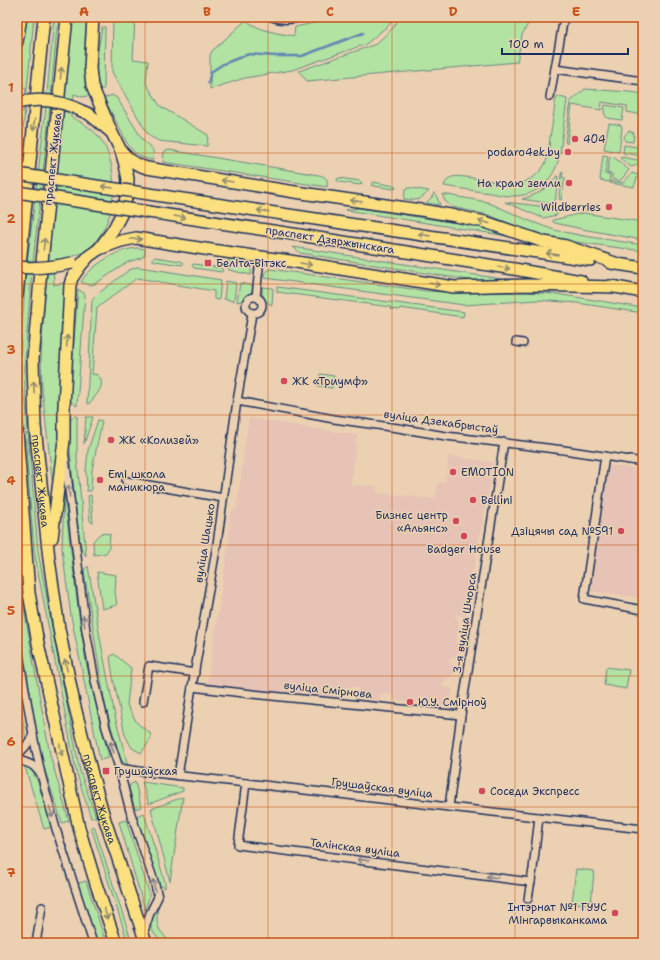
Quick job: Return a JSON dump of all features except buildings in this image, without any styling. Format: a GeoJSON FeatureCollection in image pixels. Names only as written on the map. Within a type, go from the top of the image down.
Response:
{"type":"FeatureCollection","features":[{"type":"Feature","properties":{"kind":"main road"},"geometry":{"type":"LineString","coordinates":[[17,42],[21,17]]}},
{"type":"Feature","properties":{"kind":"main road","name":"праспект Жукава"},"geometry":{"type":"LineString","coordinates":[[17,295],[44,17]]}},
{"type":"Feature","properties":{"kind":"main road","name":"праспект Жукава"},"geometry":{"type":"LineString","coordinates":[[67,17],[33,360],[35,426],[49,558],[59,629],[74,703],[105,820],[147,941]]}},
{"type":"Feature","properties":{"kind":"main road"},"geometry":{"type":"LineString","coordinates":[[49,558],[64,440],[64,407],[70,285],[72,278],[81,265],[98,249],[113,230],[122,211],[127,193],[128,179],[126,165],[92,86],[90,68],[93,17]]}},
{"type":"Feature","properties":{"kind":"main road"},"geometry":{"type":"LineString","coordinates":[[17,104],[27,101],[45,100],[59,102],[75,107],[89,114],[112,132]]}},
{"type":"Feature","properties":{"kind":"main road"},"geometry":{"type":"LineString","coordinates":[[121,151],[128,159],[147,168],[295,192],[427,210],[485,222],[544,242],[566,246],[618,264]]}},
{"type":"Feature","properties":{"kind":"main road","name":"праспект Дзяржынскага"},"geometry":{"type":"LineString","coordinates":[[17,174],[643,268]]}},
{"type":"Feature","properties":{"kind":"main road","name":"праспект Дзяржынскага"},"geometry":{"type":"LineString","coordinates":[[17,192],[514,269],[643,292]]}},
{"type":"Feature","properties":{"kind":"main road"},"geometry":{"type":"LineString","coordinates":[[98,249],[121,241],[136,238],[454,287],[528,285],[617,287]]}},
{"type":"Feature","properties":{"kind":"main road"},"geometry":{"type":"LineString","coordinates":[[17,267],[44,268],[72,263],[89,256]]}},
{"type":"Feature","properties":{"kind":"main road","name":"праспект Жукава"},"geometry":{"type":"LineString","coordinates":[[17,432],[29,593],[49,697],[78,828],[116,943]]}},
{"type":"Feature","properties":{"kind":"main road"},"geometry":{"type":"LineString","coordinates":[[17,552],[29,593]]}},
{"type":"Feature","properties":{"kind":"street"},"geometry":{"type":"LineString","coordinates":[[272,17],[278,20],[293,20],[302,17]]}},
{"type":"Feature","properties":{"kind":"street"},"geometry":{"type":"LineString","coordinates":[[550,97],[564,17]]}},
{"type":"Feature","properties":{"kind":"street"},"geometry":{"type":"LineString","coordinates":[[555,69],[643,81]]}},
{"type":"Feature","properties":{"kind":"street","name":"вуліца Шацько"},"geometry":{"type":"LineString","coordinates":[[256,297],[260,258]]}},
{"type":"Feature","properties":{"kind":"street","name":"вуліца Шацько"},"geometry":{"type":"LineString","coordinates":[[256,297],[262,302],[262,308],[258,313],[252,314],[247,310],[246,303],[249,299],[256,297]]}},
{"type":"Feature","properties":{"kind":"street","name":"вуліца Шацько"},"geometry":{"type":"LineString","coordinates":[[178,776],[217,544],[237,401],[252,314]]}},
{"type":"Feature","properties":{"kind":"street","name":"вуліца Дзекабрыстаў"},"geometry":{"type":"LineString","coordinates":[[237,401],[334,419],[446,436],[504,442],[643,462]]}},
{"type":"Feature","properties":{"kind":"street","name":"праспект Жукава"},"geometry":{"type":"LineString","coordinates":[[64,440],[86,631],[95,681],[106,728],[119,768],[130,811],[158,897],[150,913],[147,941]]}},
{"type":"Feature","properties":{"kind":"street","name":"3-я вуліца Шчорса"},"geometry":{"type":"LineString","coordinates":[[449,808],[461,715],[504,442]]}},
{"type":"Feature","properties":{"kind":"street"},"geometry":{"type":"LineString","coordinates":[[605,456],[584,599],[643,610]]}},
{"type":"Feature","properties":{"kind":"street"},"geometry":{"type":"LineString","coordinates":[[126,481],[223,498]]}},
{"type":"Feature","properties":{"kind":"street"},"geometry":{"type":"LineString","coordinates":[[17,644],[41,774],[56,829],[93,943]]}},
{"type":"Feature","properties":{"kind":"street"},"geometry":{"type":"LineString","coordinates":[[143,702],[149,666],[195,673]]}},
{"type":"Feature","properties":{"kind":"street","name":"вуліца Смірнова"},"geometry":{"type":"LineString","coordinates":[[192,687],[461,715]]}},
{"type":"Feature","properties":{"kind":"street"},"geometry":{"type":"LineString","coordinates":[[17,754],[26,747],[33,735]]}},
{"type":"Feature","properties":{"kind":"street"},"geometry":{"type":"LineString","coordinates":[[17,759],[35,766],[41,774]]}},
{"type":"Feature","properties":{"kind":"street","name":"Грушаўская вуліца"},"geometry":{"type":"LineString","coordinates":[[119,768],[449,808],[643,829]]}},
{"type":"Feature","properties":{"kind":"street","name":"Талінская вуліца"},"geometry":{"type":"LineString","coordinates":[[246,783],[238,845],[531,882]]}},
{"type":"Feature","properties":{"kind":"street"},"geometry":{"type":"LineString","coordinates":[[528,899],[539,817]]}},
{"type":"Feature","properties":{"kind":"street"},"geometry":{"type":"LineString","coordinates":[[36,943],[42,907]]}},
{"type":"Feature","properties":{"kind":"shaded area"},"geometry":{"type":"Polygon","coordinates":[[[249,418],[357,435],[351,485],[376,486],[377,493],[435,499],[438,482],[445,483],[449,456],[494,462],[473,571],[466,617],[454,615],[459,623],[457,638],[460,649],[457,656],[450,659],[449,664],[455,666],[456,669],[451,677],[442,682],[442,687],[453,689],[451,707],[394,700],[394,695],[380,694],[379,703],[357,700],[358,687],[345,687],[344,699],[207,684],[228,547],[231,510],[237,510],[249,418]]]}},
{"type":"Feature","properties":{"kind":"shaded area","name":"Дзіцячы сад №591"},"geometry":{"type":"Polygon","coordinates":[[[608,465],[643,470],[643,598],[590,591],[608,465]]]}},
{"type":"Feature","properties":{"kind":"green space"},"geometry":{"type":"Polygon","coordinates":[[[25,17],[34,17],[17,193],[17,113],[24,111],[26,88],[17,89],[17,63],[21,49],[25,17]]]}},
{"type":"Feature","properties":{"kind":"green space"},"geometry":{"type":"Polygon","coordinates":[[[54,17],[58,17],[49,117],[31,281],[25,360],[25,391],[28,430],[24,431],[20,360],[25,280],[45,116],[54,17]]]}},
{"type":"Feature","properties":{"kind":"green space"},"geometry":{"type":"Polygon","coordinates":[[[73,17],[88,17],[91,95],[83,97],[74,94],[71,117],[93,131],[106,148],[113,174],[114,188],[105,227],[93,244],[80,254],[53,261],[54,285],[69,282],[54,495],[42,389],[41,358],[45,290],[73,17]]]}},
{"type":"Feature","properties":{"kind":"green space"},"geometry":{"type":"Polygon","coordinates":[[[113,17],[135,17],[133,59],[148,61],[146,83],[160,106],[208,135],[207,146],[159,141],[147,133],[112,72],[113,17]]]}},
{"type":"Feature","properties":{"kind":"green space"},"geometry":{"type":"Polygon","coordinates":[[[342,17],[394,17],[390,24],[366,44],[292,70],[245,78],[210,89],[210,55],[212,51],[246,20],[262,29],[294,36],[295,27],[342,17]]]}},
{"type":"Feature","properties":{"kind":"green space"},"geometry":{"type":"Polygon","coordinates":[[[400,17],[526,17],[528,24],[522,35],[517,62],[307,81],[299,71],[376,44],[393,28],[400,17]]]}},
{"type":"Feature","properties":{"kind":"green space"},"geometry":{"type":"Polygon","coordinates":[[[102,27],[105,27],[104,88],[101,91],[98,84],[97,68],[102,27]]]}},
{"type":"Feature","properties":{"kind":"green space"},"geometry":{"type":"Polygon","coordinates":[[[585,89],[643,94],[643,115],[627,112],[627,106],[602,102],[601,110],[572,105],[567,144],[565,142],[571,101],[585,89]]]}},
{"type":"Feature","properties":{"kind":"green space"},"geometry":{"type":"Polygon","coordinates":[[[112,95],[117,98],[142,139],[153,149],[153,160],[138,155],[127,143],[104,98],[112,95]]]}},
{"type":"Feature","properties":{"kind":"green space"},"geometry":{"type":"Polygon","coordinates":[[[557,96],[567,99],[560,153],[558,162],[550,178],[544,184],[529,193],[511,196],[444,186],[449,179],[456,176],[511,185],[526,181],[535,176],[545,164],[549,151],[557,96]]]}},
{"type":"Feature","properties":{"kind":"green space"},"geometry":{"type":"Polygon","coordinates":[[[605,105],[624,108],[622,120],[607,118],[604,113],[605,105]]]}},
{"type":"Feature","properties":{"kind":"green space"},"geometry":{"type":"Polygon","coordinates":[[[609,123],[621,125],[622,128],[619,152],[604,149],[609,123]]]}},
{"type":"Feature","properties":{"kind":"green space"},"geometry":{"type":"Polygon","coordinates":[[[629,131],[634,133],[633,142],[624,140],[626,133],[629,131]]]}},
{"type":"Feature","properties":{"kind":"green space"},"geometry":{"type":"Polygon","coordinates":[[[624,145],[643,148],[643,156],[623,153],[624,145]]]}},
{"type":"Feature","properties":{"kind":"green space"},"geometry":{"type":"Polygon","coordinates":[[[169,150],[319,175],[326,179],[327,187],[163,162],[164,152],[169,150]]]}},
{"type":"Feature","properties":{"kind":"green space"},"geometry":{"type":"Polygon","coordinates":[[[603,155],[608,156],[605,174],[610,175],[609,182],[600,180],[603,155]]]}},
{"type":"Feature","properties":{"kind":"green space"},"geometry":{"type":"Polygon","coordinates":[[[610,157],[615,158],[629,170],[620,181],[612,179],[612,174],[607,173],[610,157]]]}},
{"type":"Feature","properties":{"kind":"green space"},"geometry":{"type":"Polygon","coordinates":[[[620,158],[643,161],[643,163],[631,167],[620,158]]]}},
{"type":"Feature","properties":{"kind":"green space"},"geometry":{"type":"Polygon","coordinates":[[[563,172],[562,177],[565,178],[561,200],[559,199],[561,173],[563,172]]]}},
{"type":"Feature","properties":{"kind":"green space"},"geometry":{"type":"Polygon","coordinates":[[[632,173],[638,175],[634,187],[610,183],[610,181],[623,183],[632,173]]]}},
{"type":"Feature","properties":{"kind":"green space"},"geometry":{"type":"Polygon","coordinates":[[[557,176],[555,203],[553,204],[522,199],[541,191],[557,176]]]}},
{"type":"Feature","properties":{"kind":"green space"},"geometry":{"type":"Polygon","coordinates":[[[337,179],[360,181],[362,183],[360,185],[339,182],[337,179]]]}},
{"type":"Feature","properties":{"kind":"green space"},"geometry":{"type":"Polygon","coordinates":[[[373,182],[395,186],[396,188],[374,186],[371,185],[373,182]]]}},
{"type":"Feature","properties":{"kind":"green space"},"geometry":{"type":"Polygon","coordinates":[[[408,188],[429,191],[418,200],[404,199],[405,190],[408,188]]]}},
{"type":"Feature","properties":{"kind":"green space"},"geometry":{"type":"Polygon","coordinates":[[[435,193],[440,205],[426,203],[435,193]]]}},
{"type":"Feature","properties":{"kind":"green space"},"geometry":{"type":"Polygon","coordinates":[[[442,194],[487,202],[554,230],[643,245],[643,251],[568,241],[530,232],[489,215],[452,207],[445,201],[442,194]]]}},
{"type":"Feature","properties":{"kind":"green space"},"geometry":{"type":"Polygon","coordinates":[[[505,202],[556,208],[557,215],[543,218],[505,202]]]}},
{"type":"Feature","properties":{"kind":"green space"},"geometry":{"type":"Polygon","coordinates":[[[359,208],[483,227],[507,236],[346,210],[359,208]]]}},
{"type":"Feature","properties":{"kind":"green space"},"geometry":{"type":"Polygon","coordinates":[[[583,213],[643,222],[643,240],[553,222],[553,220],[583,213]]]}},
{"type":"Feature","properties":{"kind":"green space"},"geometry":{"type":"Polygon","coordinates":[[[293,247],[502,279],[475,281],[300,253],[293,247]]]}},
{"type":"Feature","properties":{"kind":"green space"},"geometry":{"type":"Polygon","coordinates":[[[128,249],[145,249],[144,256],[128,262],[95,284],[89,285],[81,282],[88,272],[111,256],[128,249]]]}},
{"type":"Feature","properties":{"kind":"green space"},"geometry":{"type":"Polygon","coordinates":[[[155,257],[181,261],[184,263],[182,265],[155,261],[152,259],[155,257]]]}},
{"type":"Feature","properties":{"kind":"green space"},"geometry":{"type":"Polygon","coordinates":[[[229,258],[242,260],[248,264],[250,266],[251,275],[229,270],[229,258]]]}},
{"type":"Feature","properties":{"kind":"green space"},"geometry":{"type":"Polygon","coordinates":[[[194,264],[221,268],[223,270],[222,272],[194,268],[192,265],[194,264]]]}},
{"type":"Feature","properties":{"kind":"green space"},"geometry":{"type":"Polygon","coordinates":[[[137,267],[221,280],[219,300],[214,299],[214,291],[137,278],[97,308],[92,374],[98,375],[102,384],[100,390],[89,404],[87,403],[92,300],[129,270],[137,267]]]}},
{"type":"Feature","properties":{"kind":"green space"},"geometry":{"type":"Polygon","coordinates":[[[270,269],[426,291],[462,293],[526,292],[557,294],[643,308],[643,313],[577,303],[537,300],[464,305],[264,278],[265,272],[270,269]]]}},
{"type":"Feature","properties":{"kind":"green space"},"geometry":{"type":"Polygon","coordinates":[[[226,281],[236,283],[234,301],[224,299],[226,281]]]}},
{"type":"Feature","properties":{"kind":"green space"},"geometry":{"type":"Polygon","coordinates":[[[240,283],[255,286],[246,298],[237,302],[240,283]]]}},
{"type":"Feature","properties":{"kind":"green space"},"geometry":{"type":"Polygon","coordinates":[[[262,287],[273,288],[272,305],[264,298],[262,287]]]}},
{"type":"Feature","properties":{"kind":"green space"},"geometry":{"type":"Polygon","coordinates":[[[277,287],[464,312],[463,317],[400,308],[399,310],[390,309],[391,307],[277,292],[277,287]]]}},
{"type":"Feature","properties":{"kind":"green space"},"geometry":{"type":"Polygon","coordinates":[[[78,289],[85,294],[77,406],[70,400],[70,393],[78,289]]]}},
{"type":"Feature","properties":{"kind":"green space"},"geometry":{"type":"Polygon","coordinates":[[[320,374],[334,376],[332,388],[318,386],[320,374]]]}},
{"type":"Feature","properties":{"kind":"green space"},"geometry":{"type":"Polygon","coordinates":[[[77,416],[77,459],[86,556],[82,551],[79,537],[69,438],[71,418],[77,416]]]}},
{"type":"Feature","properties":{"kind":"green space"},"geometry":{"type":"Polygon","coordinates":[[[86,417],[93,417],[84,444],[86,417]]]}},
{"type":"Feature","properties":{"kind":"green space"},"geometry":{"type":"Polygon","coordinates":[[[98,420],[102,421],[92,470],[91,491],[87,491],[86,471],[88,450],[98,420]]]}},
{"type":"Feature","properties":{"kind":"green space"},"geometry":{"type":"Polygon","coordinates":[[[28,433],[38,551],[80,771],[96,817],[91,818],[76,771],[34,551],[25,434],[28,433]]]}},
{"type":"Feature","properties":{"kind":"green space"},"geometry":{"type":"Polygon","coordinates":[[[64,494],[86,662],[109,758],[100,760],[71,616],[62,549],[64,494]]]}},
{"type":"Feature","properties":{"kind":"green space"},"geometry":{"type":"Polygon","coordinates":[[[91,495],[93,523],[90,521],[88,496],[91,495]]]}},
{"type":"Feature","properties":{"kind":"green space"},"geometry":{"type":"Polygon","coordinates":[[[101,533],[110,534],[109,548],[106,553],[94,555],[93,541],[101,533]]]}},
{"type":"Feature","properties":{"kind":"green space"},"geometry":{"type":"Polygon","coordinates":[[[88,566],[115,716],[128,766],[120,758],[105,705],[84,570],[88,566]]]}},
{"type":"Feature","properties":{"kind":"green space"},"geometry":{"type":"Polygon","coordinates":[[[17,569],[50,755],[69,821],[62,823],[40,755],[17,611],[17,569]]]}},
{"type":"Feature","properties":{"kind":"green space"},"geometry":{"type":"Polygon","coordinates":[[[97,572],[116,575],[115,592],[117,605],[102,609],[97,572]]]}},
{"type":"Feature","properties":{"kind":"green space"},"geometry":{"type":"Polygon","coordinates":[[[114,654],[131,668],[127,705],[137,723],[150,733],[151,739],[141,753],[132,748],[125,735],[110,657],[114,654]]]}},
{"type":"Feature","properties":{"kind":"green space"},"geometry":{"type":"Polygon","coordinates":[[[606,667],[629,670],[626,689],[604,685],[606,667]]]}},
{"type":"Feature","properties":{"kind":"green space"},"geometry":{"type":"Polygon","coordinates":[[[17,680],[25,735],[25,740],[21,744],[17,722],[17,680]]]}},
{"type":"Feature","properties":{"kind":"green space"},"geometry":{"type":"Polygon","coordinates":[[[25,767],[32,771],[38,782],[52,827],[44,829],[25,767]]]}},
{"type":"Feature","properties":{"kind":"green space"},"geometry":{"type":"Polygon","coordinates":[[[135,782],[141,807],[135,809],[129,788],[130,785],[135,782]]]}},
{"type":"Feature","properties":{"kind":"green space"},"geometry":{"type":"Polygon","coordinates":[[[142,782],[183,788],[183,791],[149,804],[142,782]]]}},
{"type":"Feature","properties":{"kind":"green space"},"geometry":{"type":"Polygon","coordinates":[[[183,797],[170,881],[151,809],[183,797]]]}},
{"type":"Feature","properties":{"kind":"green space"},"geometry":{"type":"Polygon","coordinates":[[[144,813],[165,882],[165,888],[158,882],[136,816],[144,813]]]}},
{"type":"Feature","properties":{"kind":"green space"},"geometry":{"type":"Polygon","coordinates":[[[126,820],[149,892],[145,910],[119,822],[126,820]]]}},
{"type":"Feature","properties":{"kind":"green space"},"geometry":{"type":"Polygon","coordinates":[[[94,826],[132,943],[128,943],[91,827],[94,826]]]}},
{"type":"Feature","properties":{"kind":"green space"},"geometry":{"type":"Polygon","coordinates":[[[576,869],[594,871],[591,904],[572,903],[576,869]]]}},
{"type":"Feature","properties":{"kind":"green space"},"geometry":{"type":"Polygon","coordinates":[[[86,881],[106,943],[95,943],[76,884],[86,881]]]}},
{"type":"Feature","properties":{"kind":"green space"},"geometry":{"type":"Polygon","coordinates":[[[160,898],[157,912],[158,926],[165,937],[172,943],[167,943],[160,940],[152,930],[149,922],[160,898]]]}},
{"type":"Feature","properties":{"kind":"waterway"},"geometry":{"type":"LineString","coordinates":[[208,83],[211,72],[223,64],[249,54],[302,56],[363,33]]}},
{"type":"Feature","properties":{"kind":"place","name":"404"},"geometry":{"type":"Point","coordinates":[575,139]}},
{"type":"Feature","properties":{"kind":"place","name":"podaro4ek.by"},"geometry":{"type":"Point","coordinates":[568,152]}},
{"type":"Feature","properties":{"kind":"place","name":"На краю земли"},"geometry":{"type":"Point","coordinates":[569,183]}},
{"type":"Feature","properties":{"kind":"place","name":"Wildberries"},"geometry":{"type":"Point","coordinates":[609,207]}},
{"type":"Feature","properties":{"kind":"place","name":"Беліта-Вітэкс"},"geometry":{"type":"Point","coordinates":[208,263]}},
{"type":"Feature","properties":{"kind":"place","name":"ЖК «Триумф»"},"geometry":{"type":"Point","coordinates":[284,381]}},
{"type":"Feature","properties":{"kind":"place","name":"ЖК «Колизей»"},"geometry":{"type":"Point","coordinates":[111,440]}},
{"type":"Feature","properties":{"kind":"place","name":"EMOTION"},"geometry":{"type":"Point","coordinates":[453,472]}},
{"type":"Feature","properties":{"kind":"place","name":"Emi школа маникюра"},"geometry":{"type":"Point","coordinates":[100,480]}},
{"type":"Feature","properties":{"kind":"place","name":"Bellini"},"geometry":{"type":"Point","coordinates":[473,500]}},
{"type":"Feature","properties":{"kind":"place","name":"Бизнес центр «Альянс»"},"geometry":{"type":"Point","coordinates":[456,521]}},
{"type":"Feature","properties":{"kind":"place","name":"Дзіцячы сад №591"},"geometry":{"type":"Point","coordinates":[621,531]}},
{"type":"Feature","properties":{"kind":"place","name":"Badger House"},"geometry":{"type":"Point","coordinates":[464,536]}},
{"type":"Feature","properties":{"kind":"place","name":"Ю.У. Смірноў"},"geometry":{"type":"Point","coordinates":[410,702]}},
{"type":"Feature","properties":{"kind":"place","name":"Грушаўская"},"geometry":{"type":"Point","coordinates":[106,771]}},
{"type":"Feature","properties":{"kind":"place","name":"Соседи Экспресс"},"geometry":{"type":"Point","coordinates":[482,791]}},
{"type":"Feature","properties":{"kind":"place","name":"Інтэрнат №1 ГУУС Мінгарвыканкама"},"geometry":{"type":"Point","coordinates":[615,913]}}]}
